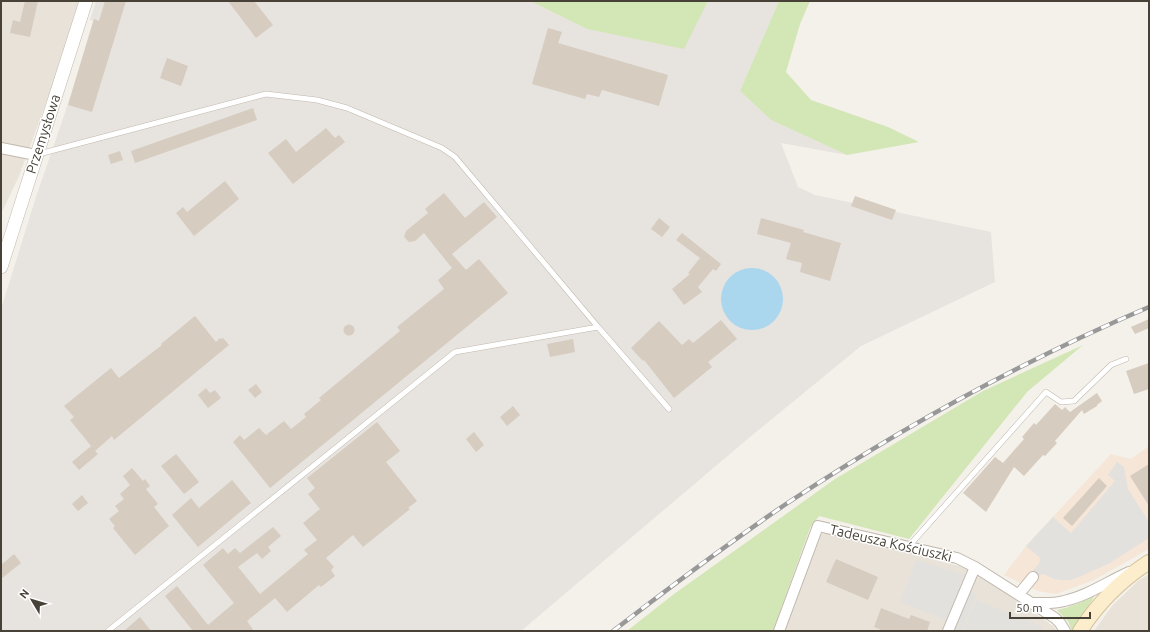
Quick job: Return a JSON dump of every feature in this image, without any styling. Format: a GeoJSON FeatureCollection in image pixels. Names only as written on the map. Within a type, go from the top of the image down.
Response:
{"type":"FeatureCollection","features":[{"type":"Feature","properties":{"kind":"main road"},"geometry":{"type":"LineString","coordinates":[[1080,631],[1104,599],[1145,564]]}},
{"type":"Feature","properties":{"kind":"street","name":"Przemysłowa"},"geometry":{"type":"LineString","coordinates":[[1,267],[86,1]]}},
{"type":"Feature","properties":{"kind":"street"},"geometry":{"type":"LineString","coordinates":[[1,148],[36,155]]}},
{"type":"Feature","properties":{"kind":"street","name":"Tadeusza Kościuszki"},"geometry":{"type":"LineString","coordinates":[[779,631],[818,526],[957,558],[1033,603],[1058,620],[1065,631]]}},
{"type":"Feature","properties":{"kind":"street"},"geometry":{"type":"LineString","coordinates":[[1033,603],[1055,603],[1070,600],[1145,564]]}},
{"type":"Feature","properties":{"kind":"street"},"geometry":{"type":"LineString","coordinates":[[948,631],[974,567]]}},
{"type":"Feature","properties":{"kind":"street"},"geometry":{"type":"LineString","coordinates":[[1019,594],[1033,577]]}},
{"type":"Feature","properties":{"kind":"lane"},"geometry":{"type":"LineString","coordinates":[[36,155],[266,94],[317,100],[347,108],[442,148],[455,157],[598,327],[669,408]]}},
{"type":"Feature","properties":{"kind":"lane"},"geometry":{"type":"LineString","coordinates":[[108,631],[455,352],[598,327]]}},
{"type":"Feature","properties":{"kind":"lane"},"geometry":{"type":"LineString","coordinates":[[909,546],[1046,392],[1061,402],[1074,401],[1111,365],[1126,359]]}},
{"type":"Feature","properties":{"kind":"shaded area"},"geometry":{"type":"Polygon","coordinates":[[[1,1],[79,1],[52,87],[19,176],[1,214],[1,1]]]}},
{"type":"Feature","properties":{"kind":"shaded area"},"geometry":{"type":"Polygon","coordinates":[[[96,1],[530,1],[587,29],[683,48],[708,1],[779,1],[740,91],[771,120],[847,155],[781,143],[798,187],[815,195],[991,232],[995,282],[861,346],[750,437],[521,631],[1,631],[1,309],[36,197],[67,107],[93,21],[90,20],[96,1]]]}},
{"type":"Feature","properties":{"kind":"shaded area"},"geometry":{"type":"Polygon","coordinates":[[[1149,446],[1149,549],[1094,580],[1056,594],[1038,591],[1004,575],[1026,546],[1111,454],[1131,459],[1149,446]]]}},
{"type":"Feature","properties":{"kind":"shaded area"},"geometry":{"type":"Polygon","coordinates":[[[1117,462],[1124,467],[1128,489],[1149,522],[1149,538],[1110,563],[1071,580],[1054,579],[1042,574],[1035,580],[1029,575],[1039,564],[1040,560],[1039,557],[1026,546],[1053,517],[1071,533],[1115,481],[1108,475],[1117,462]]]}},
{"type":"Feature","properties":{"kind":"shaded area"},"geometry":{"type":"Polygon","coordinates":[[[833,533],[970,569],[1046,621],[1055,628],[1056,631],[785,631],[821,534],[833,533]]]}},
{"type":"Feature","properties":{"kind":"shaded area"},"geometry":{"type":"Polygon","coordinates":[[[916,560],[968,576],[949,621],[900,602],[916,560]]]}},
{"type":"Feature","properties":{"kind":"shaded area"},"geometry":{"type":"Polygon","coordinates":[[[1149,574],[1149,631],[1094,631],[1112,606],[1138,581],[1149,574]]]}},
{"type":"Feature","properties":{"kind":"shaded area"},"geometry":{"type":"Polygon","coordinates":[[[969,591],[977,594],[962,631],[953,631],[969,591]]]}},
{"type":"Feature","properties":{"kind":"shaded area"},"geometry":{"type":"Polygon","coordinates":[[[976,600],[1043,627],[1041,631],[964,631],[976,600]]]}},
{"type":"Feature","properties":{"kind":"green space"},"geometry":{"type":"Polygon","coordinates":[[[530,1],[708,1],[684,49],[587,29],[530,1]]]}},
{"type":"Feature","properties":{"kind":"green space"},"geometry":{"type":"Polygon","coordinates":[[[779,1],[810,1],[800,24],[786,72],[811,100],[888,127],[919,142],[847,155],[771,120],[740,91],[779,1]]]}},
{"type":"Feature","properties":{"kind":"green space"},"geometry":{"type":"Polygon","coordinates":[[[1083,345],[1027,392],[909,539],[819,516],[810,528],[773,631],[627,631],[674,594],[835,479],[983,391],[1083,345]]]}},
{"type":"Feature","properties":{"kind":"green space"},"geometry":{"type":"Polygon","coordinates":[[[1094,596],[1072,631],[1068,621],[1057,610],[1094,596]]]}},
{"type":"Feature","properties":{"kind":"water"},"geometry":{"type":"Polygon","coordinates":[[[746,268],[758,268],[774,277],[781,287],[783,299],[781,311],[774,321],[758,330],[746,330],[735,325],[726,316],[721,305],[721,293],[726,282],[735,273],[746,268]]]}},
{"type":"Feature","properties":{"kind":"building"},"geometry":{"type":"Polygon","coordinates":[[[25,1],[38,1],[30,37],[10,33],[13,20],[20,22],[25,1]]]}},
{"type":"Feature","properties":{"kind":"building"},"geometry":{"type":"Polygon","coordinates":[[[105,1],[126,1],[92,112],[68,105],[94,19],[99,21],[105,1]]]}},
{"type":"Feature","properties":{"kind":"building"},"geometry":{"type":"Polygon","coordinates":[[[228,1],[254,1],[273,25],[256,38],[228,1]]]}},
{"type":"Feature","properties":{"kind":"building"},"geometry":{"type":"Polygon","coordinates":[[[548,28],[562,32],[558,43],[668,75],[659,106],[602,90],[599,97],[587,94],[585,99],[532,84],[548,28]]]}},
{"type":"Feature","properties":{"kind":"building"},"geometry":{"type":"Polygon","coordinates":[[[167,58],[188,66],[181,86],[160,78],[167,58]]]}},
{"type":"Feature","properties":{"kind":"building"},"geometry":{"type":"Polygon","coordinates":[[[253,108],[257,120],[135,163],[131,151],[253,108]]]}},
{"type":"Feature","properties":{"kind":"building"},"geometry":{"type":"Polygon","coordinates":[[[326,128],[335,138],[339,135],[345,142],[293,184],[268,153],[286,139],[296,152],[326,128]]]}},
{"type":"Feature","properties":{"kind":"building"},"geometry":{"type":"Polygon","coordinates":[[[120,151],[123,160],[111,164],[108,155],[120,151]]]}},
{"type":"Feature","properties":{"kind":"building"},"geometry":{"type":"Polygon","coordinates":[[[225,181],[239,199],[194,236],[176,213],[183,207],[187,212],[225,181]]]}},
{"type":"Feature","properties":{"kind":"building"},"geometry":{"type":"Polygon","coordinates":[[[444,193],[465,218],[484,202],[497,217],[452,254],[466,270],[479,259],[508,293],[270,488],[233,442],[240,435],[244,440],[259,428],[266,435],[284,421],[291,429],[306,417],[304,414],[321,400],[319,398],[400,331],[397,327],[444,289],[438,280],[452,268],[424,233],[415,241],[409,242],[404,237],[406,231],[428,213],[425,209],[444,193]]]}},
{"type":"Feature","properties":{"kind":"building"},"geometry":{"type":"Polygon","coordinates":[[[855,196],[896,210],[892,220],[851,206],[855,196]]]}},
{"type":"Feature","properties":{"kind":"building"},"geometry":{"type":"Polygon","coordinates":[[[659,218],[670,227],[662,237],[651,229],[659,218]]]}},
{"type":"Feature","properties":{"kind":"building"},"geometry":{"type":"Polygon","coordinates":[[[761,218],[804,230],[803,232],[841,243],[830,281],[800,272],[802,263],[786,259],[791,243],[757,234],[761,218]]]}},
{"type":"Feature","properties":{"kind":"building"},"geometry":{"type":"Polygon","coordinates":[[[682,233],[721,264],[716,271],[713,269],[698,287],[702,292],[684,305],[672,289],[690,274],[688,273],[700,258],[676,240],[682,233]]]}},
{"type":"Feature","properties":{"kind":"building"},"geometry":{"type":"Polygon","coordinates":[[[195,316],[216,342],[220,338],[223,338],[229,345],[114,440],[112,436],[95,451],[98,454],[79,470],[72,462],[91,446],[70,420],[74,417],[64,406],[111,368],[119,378],[162,345],[161,344],[195,316]]]}},
{"type":"Feature","properties":{"kind":"building"},"geometry":{"type":"Polygon","coordinates":[[[1149,319],[1149,328],[1135,334],[1131,327],[1149,319]]]}},
{"type":"Feature","properties":{"kind":"building"},"geometry":{"type":"Polygon","coordinates":[[[721,320],[737,339],[708,362],[712,367],[674,398],[644,360],[643,361],[631,348],[659,321],[682,345],[689,339],[693,343],[721,320]]]}},
{"type":"Feature","properties":{"kind":"building"},"geometry":{"type":"Polygon","coordinates":[[[347,325],[351,325],[353,326],[353,334],[347,335],[344,332],[344,328],[347,325]]]}},
{"type":"Feature","properties":{"kind":"building"},"geometry":{"type":"Polygon","coordinates":[[[573,339],[575,352],[550,357],[547,344],[573,339]]]}},
{"type":"Feature","properties":{"kind":"building"},"geometry":{"type":"Polygon","coordinates":[[[1149,363],[1149,389],[1134,394],[1126,371],[1149,363]]]}},
{"type":"Feature","properties":{"kind":"building"},"geometry":{"type":"Polygon","coordinates":[[[256,384],[262,392],[255,398],[248,390],[256,384]]]}},
{"type":"Feature","properties":{"kind":"building"},"geometry":{"type":"Polygon","coordinates":[[[206,388],[210,393],[215,390],[221,398],[208,408],[198,395],[206,388]]]}},
{"type":"Feature","properties":{"kind":"building"},"geometry":{"type":"Polygon","coordinates":[[[1097,393],[1102,401],[1084,414],[1082,410],[1055,441],[1057,443],[1045,456],[1043,455],[1024,476],[1014,467],[986,512],[963,493],[995,457],[1003,463],[1024,439],[1022,437],[1034,423],[1036,425],[1055,404],[1062,410],[1065,407],[1070,412],[1097,393]]]}},
{"type":"Feature","properties":{"kind":"building"},"geometry":{"type":"Polygon","coordinates":[[[513,406],[520,415],[507,426],[500,417],[513,406]]]}},
{"type":"Feature","properties":{"kind":"building"},"geometry":{"type":"Polygon","coordinates":[[[377,422],[400,451],[386,462],[417,501],[408,508],[410,509],[363,547],[353,535],[326,558],[334,567],[331,570],[335,576],[321,587],[319,585],[287,612],[275,598],[247,621],[254,631],[193,631],[165,596],[177,586],[208,625],[234,603],[203,565],[223,548],[228,554],[235,548],[240,553],[273,527],[281,536],[268,547],[271,551],[262,559],[257,553],[238,567],[260,594],[308,554],[304,550],[317,540],[303,523],[320,509],[308,494],[315,488],[307,478],[377,422]]]}},
{"type":"Feature","properties":{"kind":"building"},"geometry":{"type":"Polygon","coordinates":[[[474,432],[484,445],[476,452],[466,439],[474,432]]]}},
{"type":"Feature","properties":{"kind":"building"},"geometry":{"type":"Polygon","coordinates":[[[176,454],[199,482],[184,494],[161,466],[176,454]]]}},
{"type":"Feature","properties":{"kind":"building"},"geometry":{"type":"Polygon","coordinates":[[[1149,464],[1149,506],[1130,476],[1149,464]]]}},
{"type":"Feature","properties":{"kind":"building"},"geometry":{"type":"Polygon","coordinates":[[[132,468],[143,481],[145,479],[150,486],[146,489],[158,504],[154,507],[169,526],[135,555],[113,528],[115,526],[109,519],[119,511],[115,506],[124,499],[120,494],[130,485],[123,476],[132,468]]]}},
{"type":"Feature","properties":{"kind":"building"},"geometry":{"type":"Polygon","coordinates":[[[1099,478],[1107,486],[1072,526],[1063,518],[1099,478]]]}},
{"type":"Feature","properties":{"kind":"building"},"geometry":{"type":"Polygon","coordinates":[[[232,480],[251,503],[198,547],[172,515],[191,498],[199,508],[232,480]]]}},
{"type":"Feature","properties":{"kind":"building"},"geometry":{"type":"Polygon","coordinates":[[[82,495],[88,503],[78,511],[72,504],[82,495]]]}},
{"type":"Feature","properties":{"kind":"building"},"geometry":{"type":"Polygon","coordinates":[[[14,554],[21,563],[1,579],[1,565],[14,554]]]}},
{"type":"Feature","properties":{"kind":"building"},"geometry":{"type":"Polygon","coordinates":[[[836,559],[878,577],[868,600],[826,582],[836,559]]]}},
{"type":"Feature","properties":{"kind":"building"},"geometry":{"type":"Polygon","coordinates":[[[881,608],[909,619],[911,615],[930,622],[927,631],[884,631],[874,627],[881,608]]]}},
{"type":"Feature","properties":{"kind":"building"},"geometry":{"type":"Polygon","coordinates":[[[140,617],[151,631],[124,631],[140,617]]]}},
{"type":"Feature","properties":{"kind":"railway"},"geometry":{"type":"LineString","coordinates":[[613,631],[764,519],[873,449],[963,397],[1009,373],[1149,307]]}}]}
